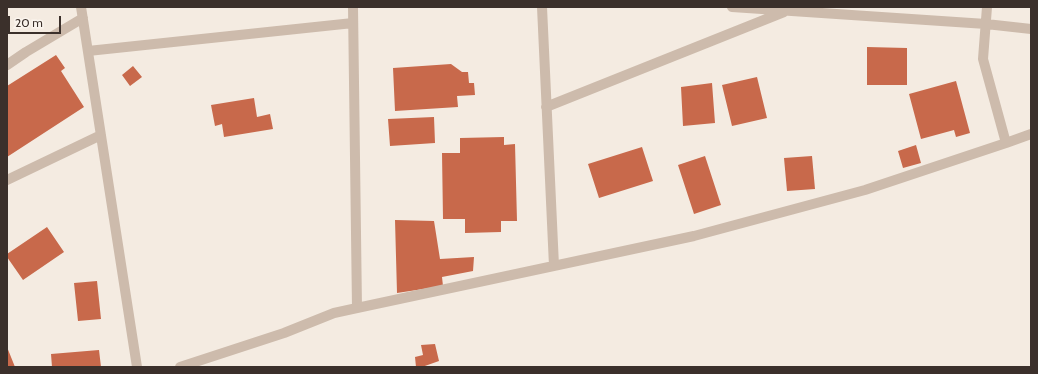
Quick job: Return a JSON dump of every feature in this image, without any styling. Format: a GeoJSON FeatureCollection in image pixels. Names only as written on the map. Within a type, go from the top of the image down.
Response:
{"type":"FeatureCollection","features":[{"type":"Feature","properties":{"kind":"street"},"geometry":{"type":"LineString","coordinates":[[81,7],[137,367]]}},
{"type":"Feature","properties":{"kind":"street"},"geometry":{"type":"LineString","coordinates":[[353,7],[357,308]]}},
{"type":"Feature","properties":{"kind":"street"},"geometry":{"type":"LineString","coordinates":[[542,7],[554,266]]}},
{"type":"Feature","properties":{"kind":"street"},"geometry":{"type":"LineString","coordinates":[[732,7],[986,24],[1031,29]]}},
{"type":"Feature","properties":{"kind":"street"},"geometry":{"type":"LineString","coordinates":[[987,7],[983,59],[1006,143]]}},
{"type":"Feature","properties":{"kind":"street"},"geometry":{"type":"LineString","coordinates":[[546,106],[788,10]]}},
{"type":"Feature","properties":{"kind":"street"},"geometry":{"type":"LineString","coordinates":[[7,65],[83,18]]}},
{"type":"Feature","properties":{"kind":"street"},"geometry":{"type":"LineString","coordinates":[[88,50],[353,23]]}},
{"type":"Feature","properties":{"kind":"street"},"geometry":{"type":"LineString","coordinates":[[180,367],[284,333],[334,313],[694,236],[865,190],[1031,134]]}},
{"type":"Feature","properties":{"kind":"street"},"geometry":{"type":"LineString","coordinates":[[7,180],[101,135]]}},
{"type":"Feature","properties":{"kind":"building"},"geometry":{"type":"Polygon","coordinates":[[[867,47],[907,48],[907,85],[867,85],[867,47]]]}},
{"type":"Feature","properties":{"kind":"building"},"geometry":{"type":"Polygon","coordinates":[[[56,55],[65,68],[61,71],[84,107],[7,157],[7,86],[56,55]]]}},
{"type":"Feature","properties":{"kind":"building"},"geometry":{"type":"Polygon","coordinates":[[[451,64],[462,72],[468,72],[469,83],[474,83],[475,95],[457,96],[458,107],[395,111],[393,68],[451,64]]]}},
{"type":"Feature","properties":{"kind":"building"},"geometry":{"type":"Polygon","coordinates":[[[133,66],[142,77],[130,86],[122,75],[133,66]]]}},
{"type":"Feature","properties":{"kind":"building"},"geometry":{"type":"Polygon","coordinates":[[[757,77],[767,118],[732,126],[722,85],[757,77]]]}},
{"type":"Feature","properties":{"kind":"building"},"geometry":{"type":"Polygon","coordinates":[[[956,81],[970,133],[956,137],[954,130],[921,139],[909,94],[956,81]]]}},
{"type":"Feature","properties":{"kind":"building"},"geometry":{"type":"Polygon","coordinates":[[[712,83],[715,123],[683,126],[681,87],[712,83]]]}},
{"type":"Feature","properties":{"kind":"building"},"geometry":{"type":"Polygon","coordinates":[[[254,98],[257,117],[270,114],[273,129],[224,137],[222,124],[215,126],[211,105],[254,98]]]}},
{"type":"Feature","properties":{"kind":"building"},"geometry":{"type":"Polygon","coordinates":[[[434,117],[435,143],[390,146],[388,119],[434,117]]]}},
{"type":"Feature","properties":{"kind":"building"},"geometry":{"type":"Polygon","coordinates":[[[504,137],[504,145],[515,144],[517,221],[501,221],[501,232],[465,233],[465,219],[443,219],[442,153],[460,153],[460,138],[504,137]]]}},
{"type":"Feature","properties":{"kind":"building"},"geometry":{"type":"Polygon","coordinates":[[[916,145],[921,163],[903,168],[898,151],[916,145]]]}},
{"type":"Feature","properties":{"kind":"building"},"geometry":{"type":"Polygon","coordinates":[[[642,147],[653,181],[599,198],[588,164],[642,147]]]}},
{"type":"Feature","properties":{"kind":"building"},"geometry":{"type":"Polygon","coordinates":[[[705,156],[721,205],[694,214],[678,165],[705,156]]]}},
{"type":"Feature","properties":{"kind":"building"},"geometry":{"type":"Polygon","coordinates":[[[812,156],[815,189],[787,191],[784,158],[812,156]]]}},
{"type":"Feature","properties":{"kind":"building"},"geometry":{"type":"Polygon","coordinates":[[[395,220],[434,221],[440,259],[474,257],[473,271],[442,277],[443,286],[397,293],[395,220]]]}},
{"type":"Feature","properties":{"kind":"building"},"geometry":{"type":"Polygon","coordinates":[[[47,227],[64,252],[23,280],[7,257],[7,254],[47,227]]]}},
{"type":"Feature","properties":{"kind":"building"},"geometry":{"type":"Polygon","coordinates":[[[97,281],[101,319],[78,321],[74,283],[97,281]]]}},
{"type":"Feature","properties":{"kind":"building"},"geometry":{"type":"Polygon","coordinates":[[[435,344],[439,361],[422,367],[416,367],[415,357],[423,355],[421,345],[435,344]]]}},
{"type":"Feature","properties":{"kind":"building"},"geometry":{"type":"Polygon","coordinates":[[[7,347],[15,367],[7,367],[7,347]]]}},
{"type":"Feature","properties":{"kind":"building"},"geometry":{"type":"Polygon","coordinates":[[[99,350],[101,367],[52,367],[51,354],[99,350]]]}}]}
